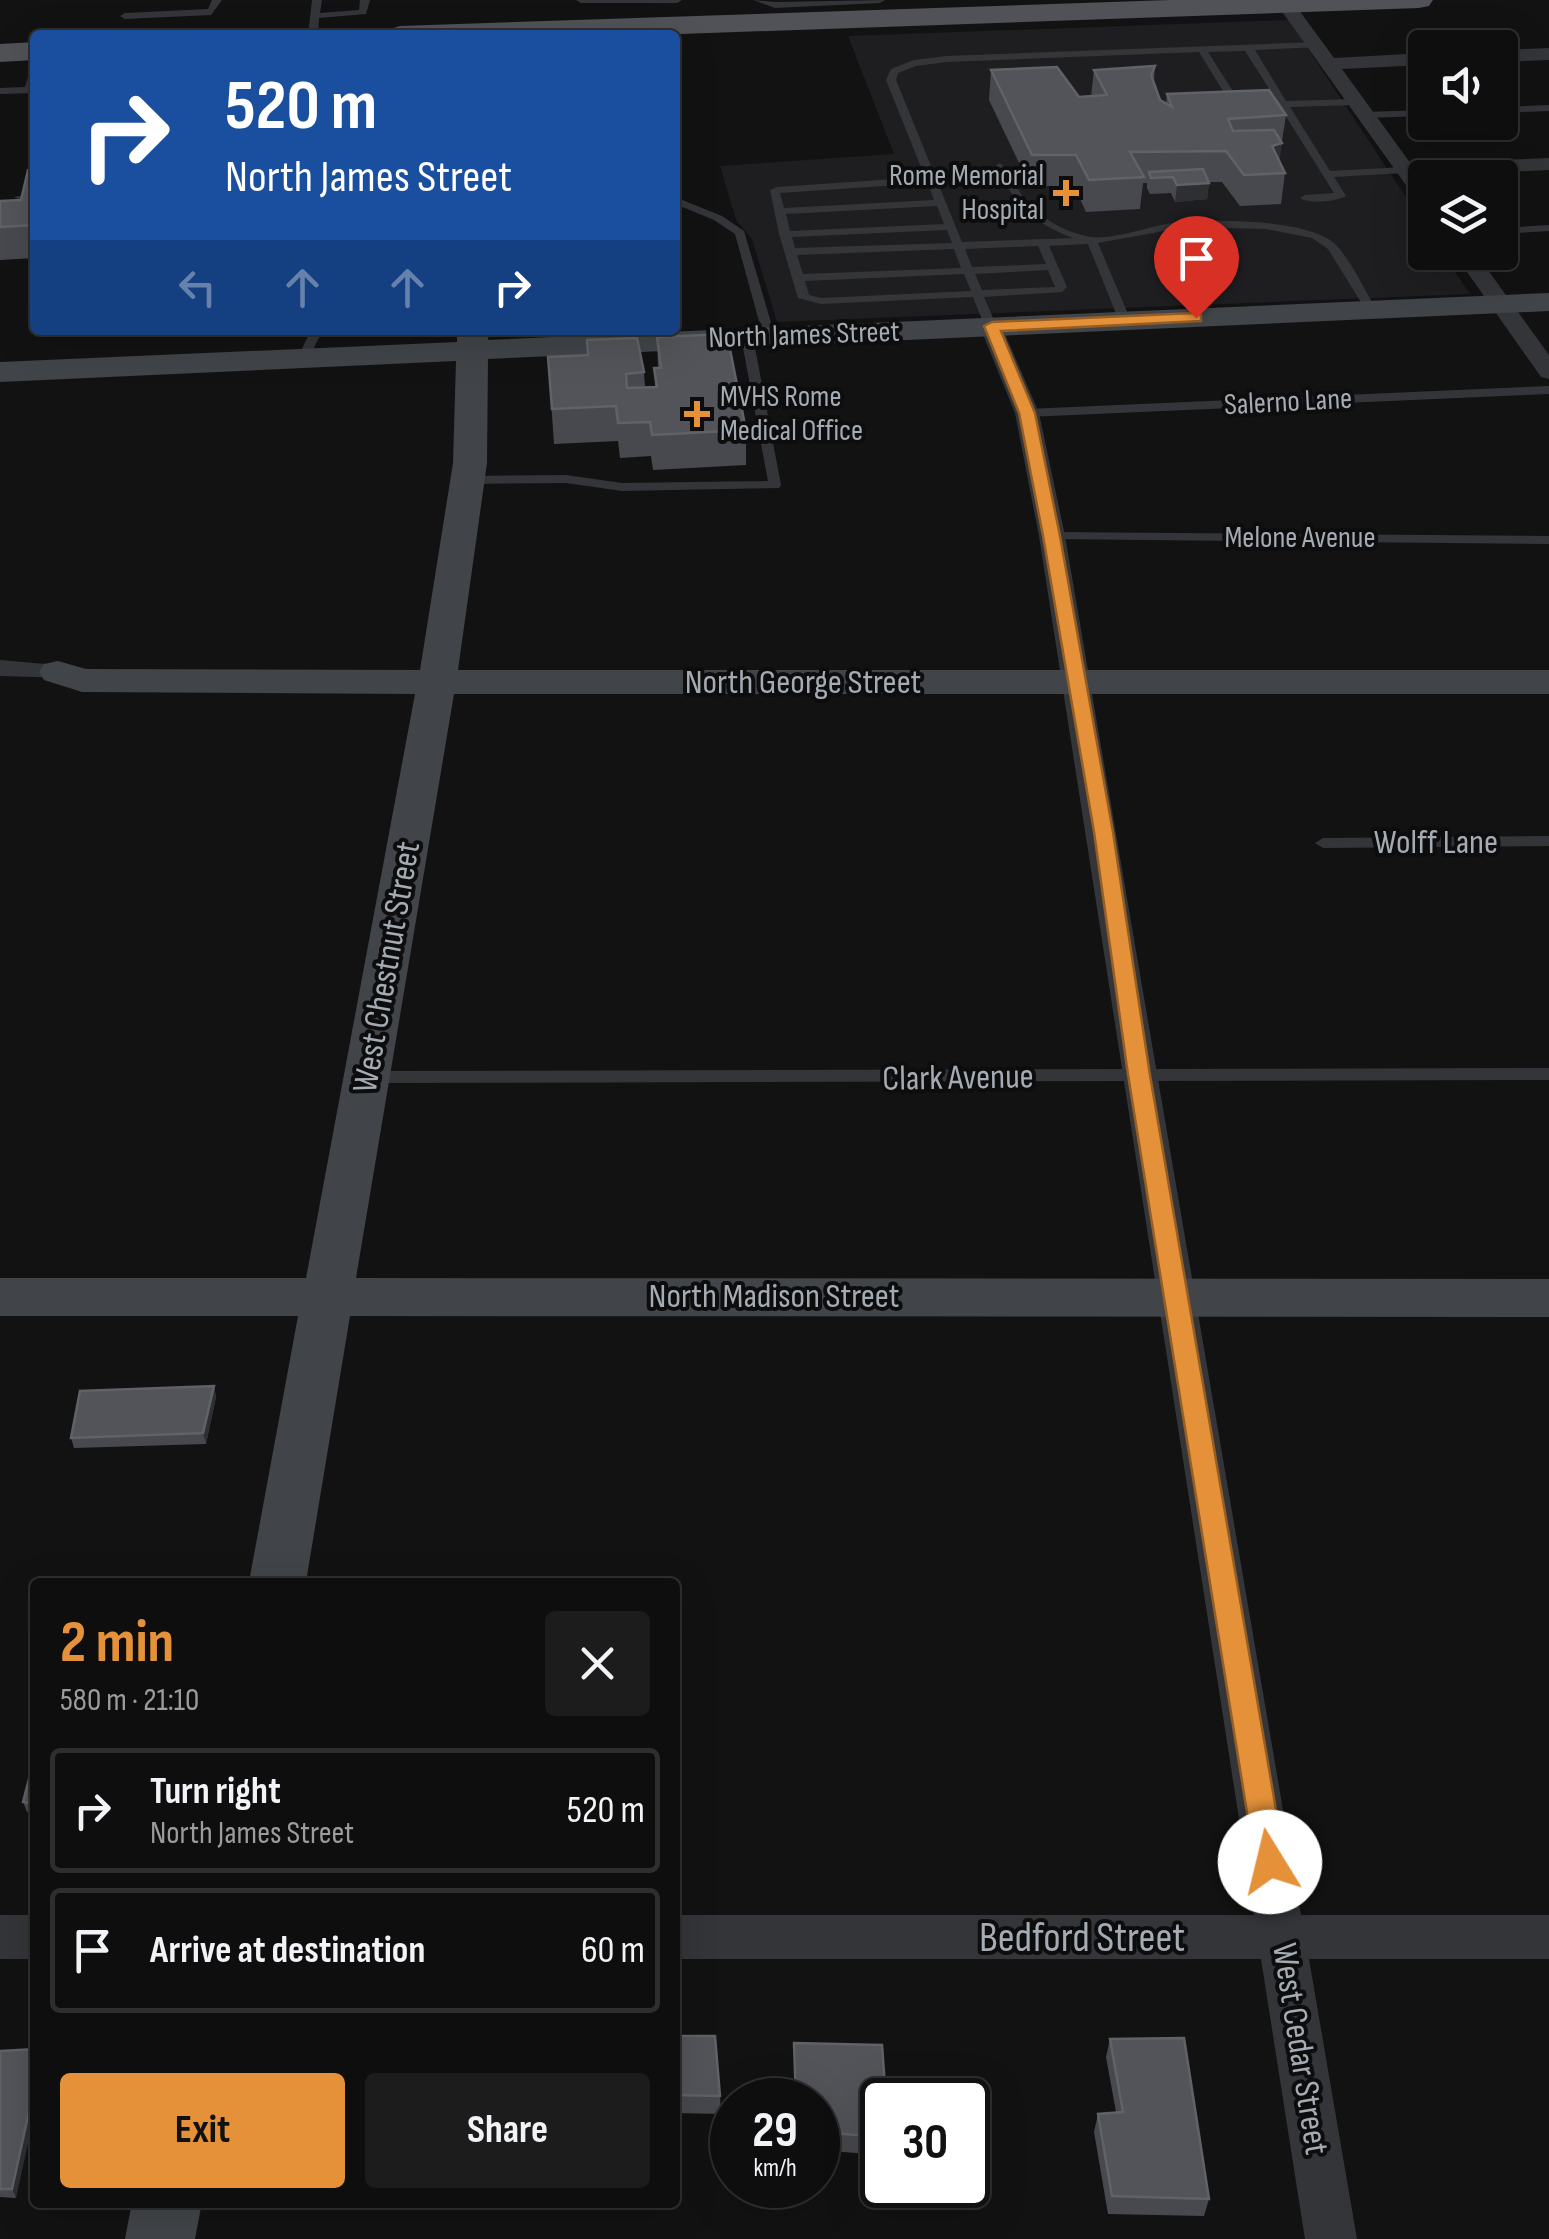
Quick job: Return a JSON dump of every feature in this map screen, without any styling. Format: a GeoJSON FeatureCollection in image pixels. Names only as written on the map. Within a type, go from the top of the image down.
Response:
{"type":"FeatureCollection","features":[{"type":"Feature","properties":{"kind":"main road"},"geometry":{"type":"LineString","coordinates":[[477,30],[496,0]]}},
{"type":"Feature","properties":{"kind":"main road"},"geometry":{"type":"LineString","coordinates":[[666,30],[743,19],[928,9],[1419,0]]}},
{"type":"Feature","properties":{"kind":"main road"},"geometry":{"type":"LineString","coordinates":[[0,52],[30,51]]}},
{"type":"Feature","properties":{"kind":"street"},"geometry":{"type":"LineString","coordinates":[[1277,4],[1317,45],[1408,175]]}},
{"type":"Feature","properties":{"kind":"street"},"geometry":{"type":"LineString","coordinates":[[1518,55],[1549,54]]}},
{"type":"Feature","properties":{"kind":"street"},"geometry":{"type":"LineString","coordinates":[[1331,64],[1408,60]]}},
{"type":"Feature","properties":{"kind":"street"},"geometry":{"type":"LineString","coordinates":[[1404,170],[1549,164]]}},
{"type":"Feature","properties":{"kind":"street"},"geometry":{"type":"LineString","coordinates":[[1476,270],[1549,372]]}},
{"type":"Feature","properties":{"kind":"street","name":"North James Street"},"geometry":{"type":"LineString","coordinates":[[0,372],[311,344],[758,337],[985,311],[1125,321],[1549,302]]}},
{"type":"Feature","properties":{"kind":"street","name":"West Cedar Street"},"geometry":{"type":"LineString","coordinates":[[985,311],[1027,413],[1052,536],[1104,832],[1139,1075],[1331,2239]]}},
{"type":"Feature","properties":{"kind":"street","name":"West Chestnut Street"},"geometry":{"type":"LineString","coordinates":[[278,1578],[439,673],[468,480],[473,340]]}},
{"type":"Feature","properties":{"kind":"street","name":"North George Street"},"geometry":{"type":"LineString","coordinates":[[0,668],[58,672],[82,680],[439,673],[1074,673],[1549,664]]}},
{"type":"Feature","properties":{"kind":"street","name":"North George Street"},"geometry":{"type":"LineString","coordinates":[[1074,673],[1549,682]]}},
{"type":"Feature","properties":{"kind":"street","name":"North Madison Street"},"geometry":{"type":"LineString","coordinates":[[0,1297],[1549,1298]]}},
{"type":"Feature","properties":{"kind":"street"},"geometry":{"type":"LineString","coordinates":[[0,1937],[30,1937]]}},
{"type":"Feature","properties":{"kind":"street","name":"Bedford Street"},"geometry":{"type":"LineString","coordinates":[[680,1938],[1549,1937]]}},
{"type":"Feature","properties":{"kind":"street"},"geometry":{"type":"LineString","coordinates":[[160,2239],[166,2208]]}},
{"type":"Feature","properties":{"kind":"lane"},"geometry":{"type":"LineString","coordinates":[[126,16],[211,12],[217,0]]}},
{"type":"Feature","properties":{"kind":"lane"},"geometry":{"type":"LineString","coordinates":[[314,30],[317,0]]}},
{"type":"Feature","properties":{"kind":"lane"},"geometry":{"type":"LineString","coordinates":[[315,16],[362,12],[365,0]]}},
{"type":"Feature","properties":{"kind":"lane"},"geometry":{"type":"LineString","coordinates":[[581,0],[677,0]]}},
{"type":"Feature","properties":{"kind":"lane"},"geometry":{"type":"LineString","coordinates":[[758,0],[831,13],[880,0]]}},
{"type":"Feature","properties":{"kind":"lane"},"geometry":{"type":"LineString","coordinates":[[985,311],[892,80],[894,71],[946,59],[1317,45]]}},
{"type":"Feature","properties":{"kind":"lane"},"geometry":{"type":"LineString","coordinates":[[1248,48],[1341,196],[1305,198]]}},
{"type":"Feature","properties":{"kind":"lane"},"geometry":{"type":"LineString","coordinates":[[1202,49],[1236,104]]}},
{"type":"Feature","properties":{"kind":"lane"},"geometry":{"type":"LineString","coordinates":[[0,91],[30,90]]}},
{"type":"Feature","properties":{"kind":"lane"},"geometry":{"type":"LineString","coordinates":[[1226,112],[1236,104],[1251,104]]}},
{"type":"Feature","properties":{"kind":"lane"},"geometry":{"type":"LineString","coordinates":[[1266,104],[1408,111]]}},
{"type":"Feature","properties":{"kind":"lane"},"geometry":{"type":"LineString","coordinates":[[1518,109],[1549,108]]}},
{"type":"Feature","properties":{"kind":"lane"},"geometry":{"type":"LineString","coordinates":[[1000,166],[1015,197],[1031,216],[1092,241],[1125,321]]}},
{"type":"Feature","properties":{"kind":"lane"},"geometry":{"type":"LineString","coordinates":[[1328,174],[1404,170]]}},
{"type":"Feature","properties":{"kind":"lane"},"geometry":{"type":"LineString","coordinates":[[932,180],[782,187],[774,192],[799,292],[811,301],[985,311],[1061,288],[1042,243]]}},
{"type":"Feature","properties":{"kind":"lane"},"geometry":{"type":"LineString","coordinates":[[19,197],[30,196]]}},
{"type":"Feature","properties":{"kind":"lane"},"geometry":{"type":"LineString","coordinates":[[468,480],[566,479],[622,487],[775,485],[758,337],[740,233],[718,218],[680,202]]}},
{"type":"Feature","properties":{"kind":"lane"},"geometry":{"type":"LineString","coordinates":[[778,211],[942,203]]}},
{"type":"Feature","properties":{"kind":"lane"},"geometry":{"type":"LineString","coordinates":[[789,252],[1092,241],[1156,228],[1212,223],[1266,226],[1314,235],[1332,247],[1371,310]]}},
{"type":"Feature","properties":{"kind":"lane"},"geometry":{"type":"LineString","coordinates":[[784,234],[951,227]]}},
{"type":"Feature","properties":{"kind":"lane"},"geometry":{"type":"LineString","coordinates":[[1518,229],[1549,228]]}},
{"type":"Feature","properties":{"kind":"lane"},"geometry":{"type":"LineString","coordinates":[[796,278],[1052,267]]}},
{"type":"Feature","properties":{"kind":"lane","name":"Salerno Lane"},"geometry":{"type":"LineString","coordinates":[[1027,413],[1549,390]]}},
{"type":"Feature","properties":{"kind":"lane","name":"Melone Avenue"},"geometry":{"type":"LineString","coordinates":[[1052,536],[1549,540]]}},
{"type":"Feature","properties":{"kind":"lane","name":"Wolff Lane"},"geometry":{"type":"LineString","coordinates":[[1323,842],[1549,841]]}},
{"type":"Feature","properties":{"kind":"lane","name":"Clark Avenue"},"geometry":{"type":"LineString","coordinates":[[367,1077],[1549,1074]]}},
{"type":"Feature","properties":{"kind":"shaded area","name":"Rome Memorial Hospital"},"geometry":{"type":"Polygon","coordinates":[[[1289,20],[1408,200],[1408,270],[1454,270],[1470,294],[777,322],[752,239],[736,220],[720,166],[894,154],[848,36],[1289,20]]]}},
{"type":"Feature","properties":{"kind":"building"},"geometry":{"type":"Polygon","coordinates":[[[1155,66],[1151,75],[1160,100],[1172,107],[1167,94],[1269,90],[1286,115],[1228,119],[1233,131],[1274,130],[1282,143],[1272,146],[1285,173],[1244,175],[1226,151],[1130,152],[1144,177],[1089,180],[1076,155],[1032,155],[991,70],[1057,67],[1079,97],[1107,95],[1094,70],[1155,66]]]}},
{"type":"Feature","properties":{"kind":"building"},"geometry":{"type":"Polygon","coordinates":[[[1203,169],[1209,183],[1177,185],[1173,177],[1151,178],[1149,172],[1203,169]]]}},
{"type":"Feature","properties":{"kind":"building"},"geometry":{"type":"Polygon","coordinates":[[[28,170],[30,225],[0,227],[0,201],[21,200],[28,170]]]}},
{"type":"Feature","properties":{"kind":"building"},"geometry":{"type":"Polygon","coordinates":[[[727,334],[746,430],[652,435],[650,422],[618,423],[616,406],[552,409],[548,357],[588,355],[587,340],[637,338],[644,372],[626,374],[627,388],[657,387],[654,368],[661,368],[657,337],[727,334]]]}},
{"type":"Feature","properties":{"kind":"building"},"geometry":{"type":"Polygon","coordinates":[[[214,1386],[203,1433],[71,1438],[80,1391],[214,1386]]]}},
{"type":"Feature","properties":{"kind":"building"},"geometry":{"type":"Polygon","coordinates":[[[30,1775],[30,1803],[23,1802],[30,1775]]]}},
{"type":"Feature","properties":{"kind":"building"},"geometry":{"type":"Polygon","coordinates":[[[680,2036],[715,2036],[718,2078],[710,2078],[710,2096],[680,2095],[680,2036]]]}},
{"type":"Feature","properties":{"kind":"building"},"geometry":{"type":"Polygon","coordinates":[[[1184,2038],[1209,2199],[1112,2196],[1098,2114],[1123,2112],[1110,2039],[1184,2038]]]}},
{"type":"Feature","properties":{"kind":"building"},"geometry":{"type":"Polygon","coordinates":[[[794,2043],[882,2045],[884,2078],[860,2078],[860,2135],[840,2134],[840,2078],[795,2078],[794,2043]]]}},
{"type":"Feature","properties":{"kind":"building"},"geometry":{"type":"Polygon","coordinates":[[[30,2049],[30,2107],[12,2189],[0,2189],[0,2051],[30,2049]]]}},
{"type":"Feature","properties":{"kind":"place","name":"Rome Memorial Hospital"},"geometry":{"type":"Point","coordinates":[1066,193]}},
{"type":"Feature","properties":{"kind":"place","name":"MVHS Rome Medical Office"},"geometry":{"type":"Point","coordinates":[697,414]}},
{"type":"Feature","properties":{"kind":"route"},"geometry":{"type":"LineString","coordinates":[[1196,318],[992,326],[1027,413],[1052,536],[1104,832],[1139,1075],[1270,1862]]}}]}
